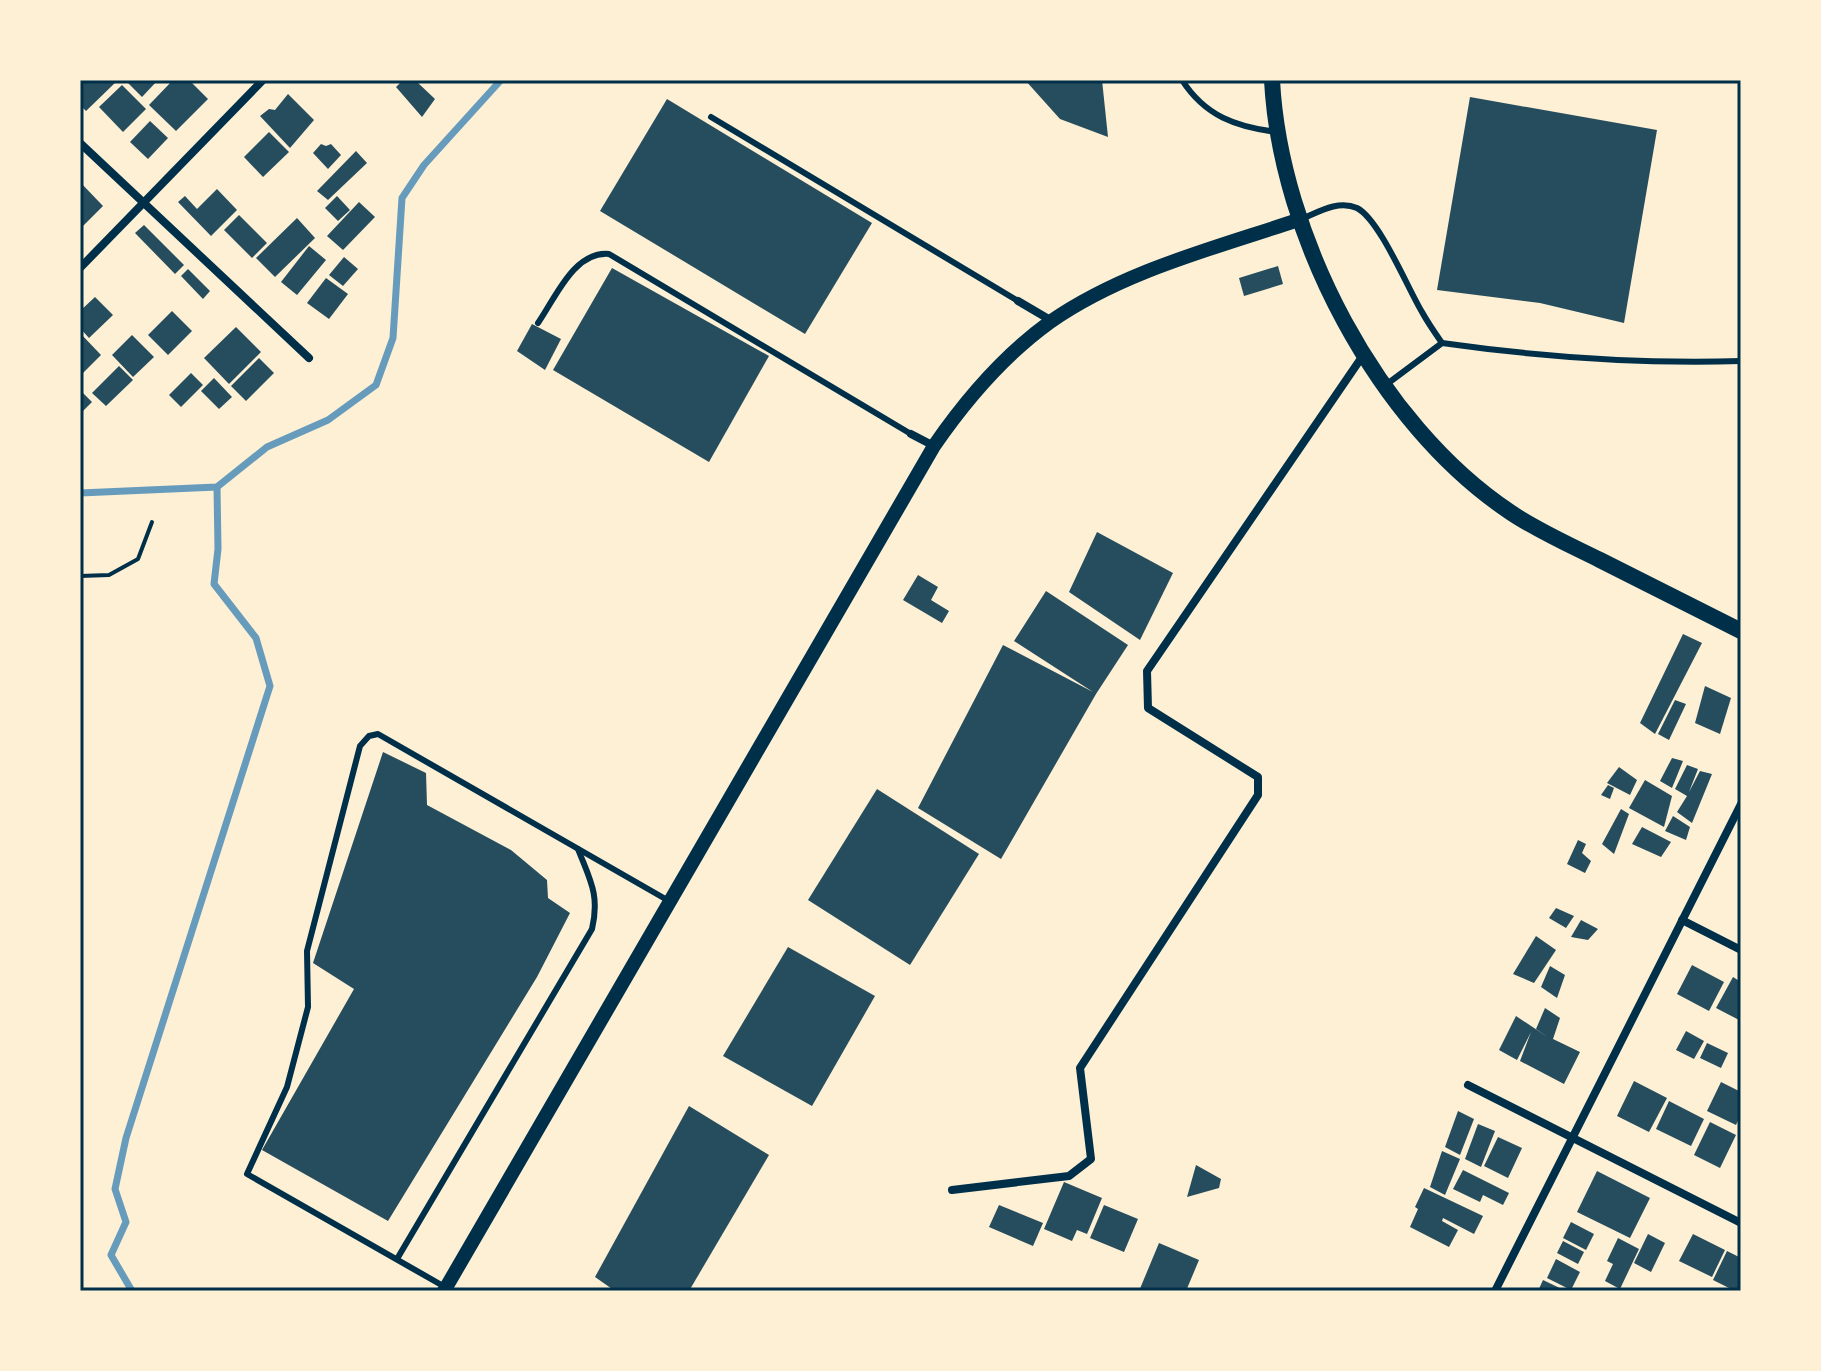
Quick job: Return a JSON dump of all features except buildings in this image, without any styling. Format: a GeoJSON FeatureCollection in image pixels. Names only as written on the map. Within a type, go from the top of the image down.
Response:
{"type":"FeatureCollection","features":[{"type":"Feature","properties":{"kind":"main road"},"geometry":{"type":"LineString","coordinates":[[1272,80],[1285,176],[1298,220],[1339,311],[1386,385],[1428,441],[1453,467],[1510,512],[1741,631]]}},
{"type":"Feature","properties":{"kind":"street"},"geometry":{"type":"LineString","coordinates":[[80,268],[263,80]]}},
{"type":"Feature","properties":{"kind":"street"},"geometry":{"type":"LineString","coordinates":[[80,143],[309,358]]}},
{"type":"Feature","properties":{"kind":"street"},"geometry":{"type":"LineString","coordinates":[[445,1289],[934,446],[959,409],[987,376],[1052,321],[1100,293],[1151,270],[1298,220]]}},
{"type":"Feature","properties":{"kind":"street"},"geometry":{"type":"LineString","coordinates":[[1018,301],[1052,321]]}},
{"type":"Feature","properties":{"kind":"street"},"geometry":{"type":"LineString","coordinates":[[952,1190],[1069,1176],[1091,1159],[1080,1068],[1258,795],[1258,777],[1148,708],[1147,671],[1365,353]]}},
{"type":"Feature","properties":{"kind":"street"},"geometry":{"type":"LineString","coordinates":[[911,434],[934,446]]}},
{"type":"Feature","properties":{"kind":"street"},"geometry":{"type":"LineString","coordinates":[[1495,1291],[1741,804]]}},
{"type":"Feature","properties":{"kind":"street"},"geometry":{"type":"LineString","coordinates":[[1682,920],[1741,950]]}},
{"type":"Feature","properties":{"kind":"street"},"geometry":{"type":"LineString","coordinates":[[1468,1085],[1741,1223]]}},
{"type":"Feature","properties":{"kind":"lane"},"geometry":{"type":"LineString","coordinates":[[1182,80],[1208,110],[1252,129],[1277,132]]}},
{"type":"Feature","properties":{"kind":"lane"},"geometry":{"type":"LineString","coordinates":[[711,117],[1018,301]]}},
{"type":"Feature","properties":{"kind":"lane"},"geometry":{"type":"LineString","coordinates":[[1298,220],[1331,207],[1344,205],[1359,209],[1382,238],[1442,343]]}},
{"type":"Feature","properties":{"kind":"lane"},"geometry":{"type":"LineString","coordinates":[[538,323],[580,262],[597,253],[609,254],[911,434]]}},
{"type":"Feature","properties":{"kind":"lane"},"geometry":{"type":"LineString","coordinates":[[1386,385],[1442,343],[1521,354],[1682,363],[1741,361]]}},
{"type":"Feature","properties":{"kind":"lane"},"geometry":{"type":"LineString","coordinates":[[445,1289],[247,1174],[287,1087],[308,1007],[307,951],[360,746],[369,736],[378,734],[669,901]]}},
{"type":"Feature","properties":{"kind":"lane"},"geometry":{"type":"LineString","coordinates":[[397,1259],[592,929],[597,909],[593,887],[578,849]]}},
{"type":"Feature","properties":{"kind":"path"},"geometry":{"type":"LineString","coordinates":[[80,576],[109,575],[138,559],[152,522]]}},
{"type":"Feature","properties":{"kind":"waterway"},"geometry":{"type":"LineString","coordinates":[[80,493],[217,487],[267,447],[328,420],[376,385],[393,338],[402,198],[424,165],[501,80]]}},
{"type":"Feature","properties":{"kind":"waterway"},"geometry":{"type":"LineString","coordinates":[[132,1291],[111,1255],[126,1222],[115,1189],[126,1138],[270,686],[256,638],[214,584],[218,549],[217,487]]}}]}
